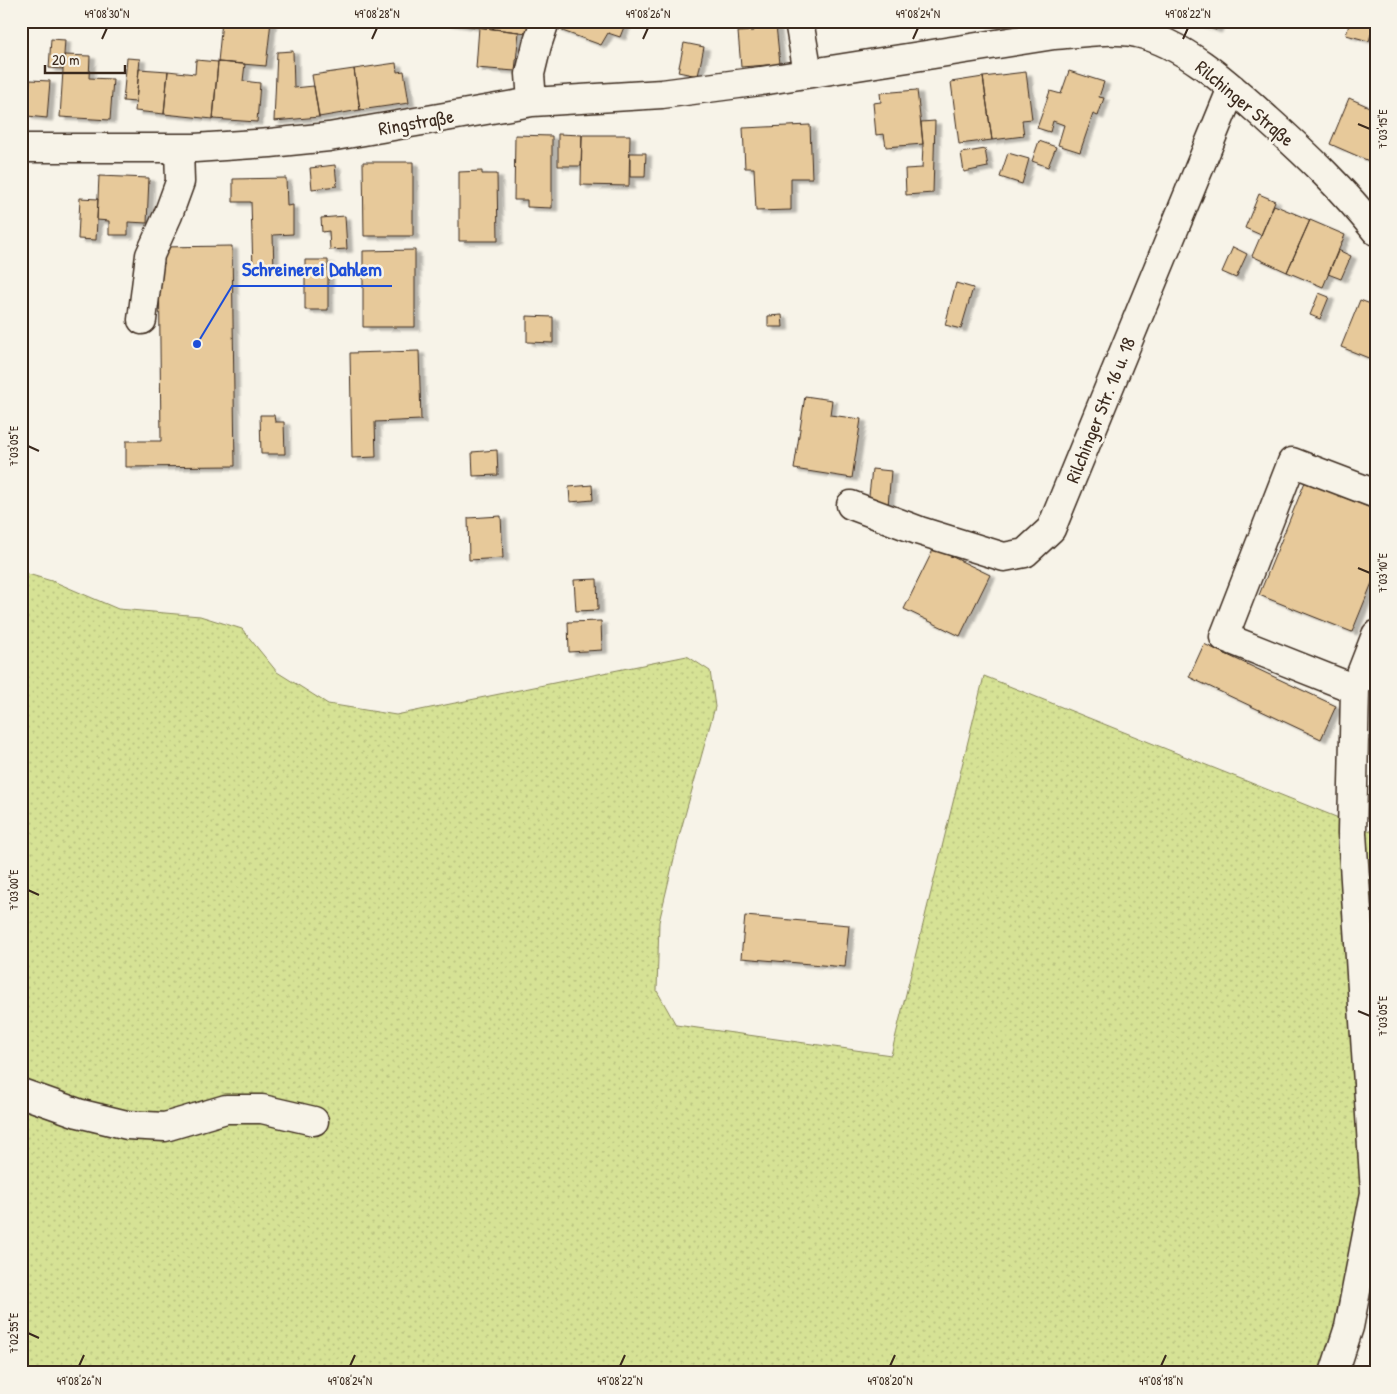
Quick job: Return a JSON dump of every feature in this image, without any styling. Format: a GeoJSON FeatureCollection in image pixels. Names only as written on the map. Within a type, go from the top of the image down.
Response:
{"type":"FeatureCollection","features":[{"type":"Feature","properties":{"kind":"street"},"geometry":{"type":"LineString","coordinates":[[532,102],[530,74],[536,45],[544,21]]}},
{"type":"Feature","properties":{"kind":"street"},"geometry":{"type":"LineString","coordinates":[[799,21],[808,73]]}},
{"type":"Feature","properties":{"kind":"street","name":"Rilchinger Straße"},"geometry":{"type":"LineString","coordinates":[[808,73],[1054,35],[1096,31],[1136,33],[1163,41],[1199,63],[1232,88],[1371,213]]}},
{"type":"Feature","properties":{"kind":"street","name":"Ringstraße"},"geometry":{"type":"LineString","coordinates":[[21,148],[180,148],[270,143],[330,137],[532,102],[662,94],[761,82],[808,73]]}},
{"type":"Feature","properties":{"kind":"street","name":"Rilchinger Str. 16 u. 18"},"geometry":{"type":"LineString","coordinates":[[851,505],[920,531],[1004,557],[1025,554],[1051,529],[1232,88]]}},
{"type":"Feature","properties":{"kind":"street"},"geometry":{"type":"LineString","coordinates":[[142,320],[150,255],[180,182],[180,148]]}},
{"type":"Feature","properties":{"kind":"street"},"geometry":{"type":"LineString","coordinates":[[1355,689],[1224,637],[1292,462],[1376,494]]}},
{"type":"Feature","properties":{"kind":"street"},"geometry":{"type":"LineString","coordinates":[[1334,1373],[1349,1327],[1375,1193],[1352,833],[1355,689],[1376,635]]}},
{"type":"Feature","properties":{"kind":"street"},"geometry":{"type":"LineString","coordinates":[[21,1093],[78,1113],[127,1125],[165,1127],[226,1109],[262,1109],[314,1121]]}},
{"type":"Feature","properties":{"kind":"green space"},"geometry":{"type":"Polygon","coordinates":[[[21,572],[55,582],[118,609],[200,616],[242,629],[277,672],[328,704],[396,715],[687,656],[710,671],[715,707],[680,833],[659,922],[657,991],[676,1025],[891,1055],[984,676],[1376,833],[1376,936],[1361,973],[1375,1193],[1334,1373],[21,1373],[21,572]]]}},
{"type":"Feature","properties":{"kind":"building"},"geometry":{"type":"Polygon","coordinates":[[[222,21],[271,21],[266,66],[218,62],[222,21]]]}},
{"type":"Feature","properties":{"kind":"building"},"geometry":{"type":"Polygon","coordinates":[[[436,21],[476,21],[475,27],[436,21]]]}},
{"type":"Feature","properties":{"kind":"building"},"geometry":{"type":"Polygon","coordinates":[[[476,21],[494,21],[493,29],[475,27],[476,21]]]}},
{"type":"Feature","properties":{"kind":"building"},"geometry":{"type":"Polygon","coordinates":[[[494,21],[529,21],[527,33],[493,29],[494,21]]]}},
{"type":"Feature","properties":{"kind":"building"},"geometry":{"type":"Polygon","coordinates":[[[561,21],[626,22],[620,37],[608,33],[601,45],[557,29],[561,21]]]}},
{"type":"Feature","properties":{"kind":"building"},"geometry":{"type":"Polygon","coordinates":[[[753,21],[769,21],[770,25],[754,27],[753,21]]]}},
{"type":"Feature","properties":{"kind":"building"},"geometry":{"type":"Polygon","coordinates":[[[1191,21],[1219,21],[1216,30],[1191,21]]]}},
{"type":"Feature","properties":{"kind":"building"},"geometry":{"type":"Polygon","coordinates":[[[1350,21],[1376,21],[1376,35],[1371,34],[1369,41],[1346,35],[1350,21]]]}},
{"type":"Feature","properties":{"kind":"building"},"geometry":{"type":"Polygon","coordinates":[[[776,25],[780,64],[741,67],[738,32],[754,31],[754,27],[776,25]]]}},
{"type":"Feature","properties":{"kind":"building"},"geometry":{"type":"Polygon","coordinates":[[[479,27],[519,32],[515,71],[476,68],[479,27]]]}},
{"type":"Feature","properties":{"kind":"building"},"geometry":{"type":"Polygon","coordinates":[[[51,39],[65,40],[63,69],[49,68],[51,39]]]}},
{"type":"Feature","properties":{"kind":"building"},"geometry":{"type":"Polygon","coordinates":[[[684,43],[704,47],[698,76],[678,72],[684,43]]]}},
{"type":"Feature","properties":{"kind":"building"},"geometry":{"type":"Polygon","coordinates":[[[293,51],[294,88],[314,86],[319,117],[274,121],[277,52],[293,51]]]}},
{"type":"Feature","properties":{"kind":"building"},"geometry":{"type":"Polygon","coordinates":[[[64,55],[90,56],[89,78],[113,79],[110,120],[60,117],[64,55]]]}},
{"type":"Feature","properties":{"kind":"building"},"geometry":{"type":"Polygon","coordinates":[[[127,58],[140,59],[136,102],[123,101],[127,58]]]}},
{"type":"Feature","properties":{"kind":"building"},"geometry":{"type":"Polygon","coordinates":[[[196,60],[218,62],[213,119],[164,114],[168,71],[195,74],[196,60]]]}},
{"type":"Feature","properties":{"kind":"building"},"geometry":{"type":"Polygon","coordinates":[[[218,62],[245,64],[243,81],[260,83],[257,122],[213,119],[218,62]]]}},
{"type":"Feature","properties":{"kind":"building"},"geometry":{"type":"Polygon","coordinates":[[[396,63],[397,72],[404,71],[409,103],[360,110],[354,69],[396,63]]]}},
{"type":"Feature","properties":{"kind":"building"},"geometry":{"type":"Polygon","coordinates":[[[139,69],[168,71],[164,114],[135,111],[139,69]]]}},
{"type":"Feature","properties":{"kind":"building"},"geometry":{"type":"Polygon","coordinates":[[[354,69],[360,110],[319,117],[312,75],[354,69]]]}},
{"type":"Feature","properties":{"kind":"building"},"geometry":{"type":"Polygon","coordinates":[[[1069,71],[1104,82],[1099,97],[1104,98],[1098,116],[1093,114],[1080,152],[1058,145],[1064,125],[1053,121],[1050,132],[1037,128],[1050,91],[1061,94],[1069,71]]]}},
{"type":"Feature","properties":{"kind":"building"},"geometry":{"type":"Polygon","coordinates":[[[1026,72],[1032,119],[1022,120],[1024,136],[992,140],[983,77],[1026,72]]]}},
{"type":"Feature","properties":{"kind":"building"},"geometry":{"type":"Polygon","coordinates":[[[983,77],[992,140],[959,144],[951,82],[983,77]]]}},
{"type":"Feature","properties":{"kind":"building"},"geometry":{"type":"Polygon","coordinates":[[[21,80],[25,80],[22,116],[21,116],[21,80]]]}},
{"type":"Feature","properties":{"kind":"building"},"geometry":{"type":"Polygon","coordinates":[[[30,80],[50,81],[47,118],[27,116],[30,80]]]}},
{"type":"Feature","properties":{"kind":"building"},"geometry":{"type":"Polygon","coordinates":[[[917,90],[923,144],[886,147],[884,134],[876,135],[873,103],[881,102],[880,93],[917,90]]]}},
{"type":"Feature","properties":{"kind":"building"},"geometry":{"type":"Polygon","coordinates":[[[1349,98],[1376,110],[1376,147],[1369,161],[1330,144],[1349,98]]]}},
{"type":"Feature","properties":{"kind":"building"},"geometry":{"type":"Polygon","coordinates":[[[935,121],[933,193],[906,195],[905,169],[922,168],[923,144],[921,122],[935,121]]]}},
{"type":"Feature","properties":{"kind":"building"},"geometry":{"type":"Polygon","coordinates":[[[810,125],[812,178],[791,178],[791,210],[756,211],[754,168],[745,168],[743,128],[810,125]]]}},
{"type":"Feature","properties":{"kind":"building"},"geometry":{"type":"Polygon","coordinates":[[[558,134],[582,135],[581,166],[558,166],[558,134]]]}},
{"type":"Feature","properties":{"kind":"building"},"geometry":{"type":"Polygon","coordinates":[[[515,135],[552,136],[552,208],[527,207],[527,200],[514,200],[515,135]]]}},
{"type":"Feature","properties":{"kind":"building"},"geometry":{"type":"Polygon","coordinates":[[[582,135],[630,135],[629,186],[581,185],[582,135]]]}},
{"type":"Feature","properties":{"kind":"building"},"geometry":{"type":"Polygon","coordinates":[[[1039,141],[1056,147],[1048,167],[1032,161],[1039,141]]]}},
{"type":"Feature","properties":{"kind":"building"},"geometry":{"type":"Polygon","coordinates":[[[985,149],[988,167],[964,172],[961,153],[985,149]]]}},
{"type":"Feature","properties":{"kind":"building"},"geometry":{"type":"Polygon","coordinates":[[[630,153],[646,153],[645,177],[630,177],[630,153]]]}},
{"type":"Feature","properties":{"kind":"building"},"geometry":{"type":"Polygon","coordinates":[[[1008,153],[1029,159],[1022,184],[1000,177],[1008,153]]]}},
{"type":"Feature","properties":{"kind":"building"},"geometry":{"type":"Polygon","coordinates":[[[363,162],[413,162],[413,236],[364,236],[363,162]]]}},
{"type":"Feature","properties":{"kind":"building"},"geometry":{"type":"Polygon","coordinates":[[[335,165],[337,186],[312,189],[310,168],[335,165]]]}},
{"type":"Feature","properties":{"kind":"building"},"geometry":{"type":"Polygon","coordinates":[[[482,171],[482,174],[497,174],[498,241],[459,241],[459,172],[482,171]]]}},
{"type":"Feature","properties":{"kind":"building"},"geometry":{"type":"Polygon","coordinates":[[[99,176],[149,178],[147,223],[128,222],[128,235],[109,235],[109,221],[97,220],[99,176]]]}},
{"type":"Feature","properties":{"kind":"building"},"geometry":{"type":"Polygon","coordinates":[[[286,178],[287,206],[293,205],[293,234],[273,235],[274,270],[253,270],[251,202],[233,202],[233,179],[286,178]]]}},
{"type":"Feature","properties":{"kind":"building"},"geometry":{"type":"Polygon","coordinates":[[[1259,194],[1275,201],[1261,235],[1245,228],[1259,194]]]}},
{"type":"Feature","properties":{"kind":"building"},"geometry":{"type":"Polygon","coordinates":[[[80,198],[98,199],[96,240],[78,239],[80,198]]]}},
{"type":"Feature","properties":{"kind":"building"},"geometry":{"type":"Polygon","coordinates":[[[1274,205],[1310,220],[1287,272],[1252,256],[1274,205]]]}},
{"type":"Feature","properties":{"kind":"building"},"geometry":{"type":"Polygon","coordinates":[[[345,216],[347,249],[330,250],[329,231],[322,232],[321,218],[345,216]]]}},
{"type":"Feature","properties":{"kind":"building"},"geometry":{"type":"Polygon","coordinates":[[[1310,220],[1345,235],[1323,287],[1287,272],[1310,220]]]}},
{"type":"Feature","properties":{"kind":"building"},"geometry":{"type":"Polygon","coordinates":[[[232,246],[235,466],[126,467],[126,441],[161,441],[159,247],[232,246]]]}},
{"type":"Feature","properties":{"kind":"building"},"geometry":{"type":"Polygon","coordinates":[[[1233,247],[1247,254],[1236,278],[1222,272],[1233,247]]]}},
{"type":"Feature","properties":{"kind":"building"},"geometry":{"type":"Polygon","coordinates":[[[415,250],[415,327],[363,327],[363,251],[415,250]]]}},
{"type":"Feature","properties":{"kind":"building"},"geometry":{"type":"Polygon","coordinates":[[[1338,250],[1351,256],[1341,279],[1328,274],[1338,250]]]}},
{"type":"Feature","properties":{"kind":"building"},"geometry":{"type":"Polygon","coordinates":[[[305,260],[328,260],[328,310],[305,310],[305,260]]]}},
{"type":"Feature","properties":{"kind":"building"},"geometry":{"type":"Polygon","coordinates":[[[956,283],[973,288],[961,329],[945,325],[956,283]]]}},
{"type":"Feature","properties":{"kind":"building"},"geometry":{"type":"Polygon","coordinates":[[[1319,293],[1329,297],[1320,319],[1310,315],[1319,293]]]}},
{"type":"Feature","properties":{"kind":"building"},"geometry":{"type":"Polygon","coordinates":[[[1360,300],[1376,306],[1376,361],[1341,347],[1360,300]]]}},
{"type":"Feature","properties":{"kind":"building"},"geometry":{"type":"Polygon","coordinates":[[[782,315],[783,327],[768,327],[768,316],[782,315]]]}},
{"type":"Feature","properties":{"kind":"building"},"geometry":{"type":"Polygon","coordinates":[[[527,316],[553,317],[553,343],[527,342],[527,316]]]}},
{"type":"Feature","properties":{"kind":"building"},"geometry":{"type":"Polygon","coordinates":[[[419,351],[421,420],[375,422],[376,457],[352,458],[350,353],[419,351]]]}},
{"type":"Feature","properties":{"kind":"building"},"geometry":{"type":"Polygon","coordinates":[[[805,396],[832,400],[830,415],[861,419],[852,478],[794,469],[805,396]]]}},
{"type":"Feature","properties":{"kind":"building"},"geometry":{"type":"Polygon","coordinates":[[[260,415],[274,415],[275,422],[284,422],[285,454],[261,454],[260,415]]]}},
{"type":"Feature","properties":{"kind":"building"},"geometry":{"type":"Polygon","coordinates":[[[497,450],[498,475],[473,476],[472,452],[497,450]]]}},
{"type":"Feature","properties":{"kind":"building"},"geometry":{"type":"Polygon","coordinates":[[[872,469],[891,471],[888,506],[868,504],[872,469]]]}},
{"type":"Feature","properties":{"kind":"building"},"geometry":{"type":"Polygon","coordinates":[[[1305,482],[1376,510],[1376,573],[1352,632],[1259,595],[1305,482]]]}},
{"type":"Feature","properties":{"kind":"building"},"geometry":{"type":"Polygon","coordinates":[[[592,485],[593,500],[570,502],[569,487],[592,485]]]}},
{"type":"Feature","properties":{"kind":"building"},"geometry":{"type":"Polygon","coordinates":[[[501,516],[503,558],[469,560],[468,518],[501,516]]]}},
{"type":"Feature","properties":{"kind":"building"},"geometry":{"type":"Polygon","coordinates":[[[934,548],[990,575],[960,636],[904,609],[934,548]]]}},
{"type":"Feature","properties":{"kind":"building"},"geometry":{"type":"Polygon","coordinates":[[[597,579],[598,610],[576,611],[574,580],[597,579]]]}},
{"type":"Feature","properties":{"kind":"building"},"geometry":{"type":"Polygon","coordinates":[[[601,621],[602,650],[569,652],[568,622],[601,621]]]}},
{"type":"Feature","properties":{"kind":"building"},"geometry":{"type":"Polygon","coordinates":[[[1204,644],[1336,706],[1321,739],[1189,677],[1204,644]]]}},
{"type":"Feature","properties":{"kind":"building"},"geometry":{"type":"Polygon","coordinates":[[[745,916],[849,925],[845,967],[741,958],[745,916]]]}},
{"type":"Feature","properties":{"kind":"place","name":"Schreinerei Dahlem"},"geometry":{"type":"Point","coordinates":[197,344]}}]}
